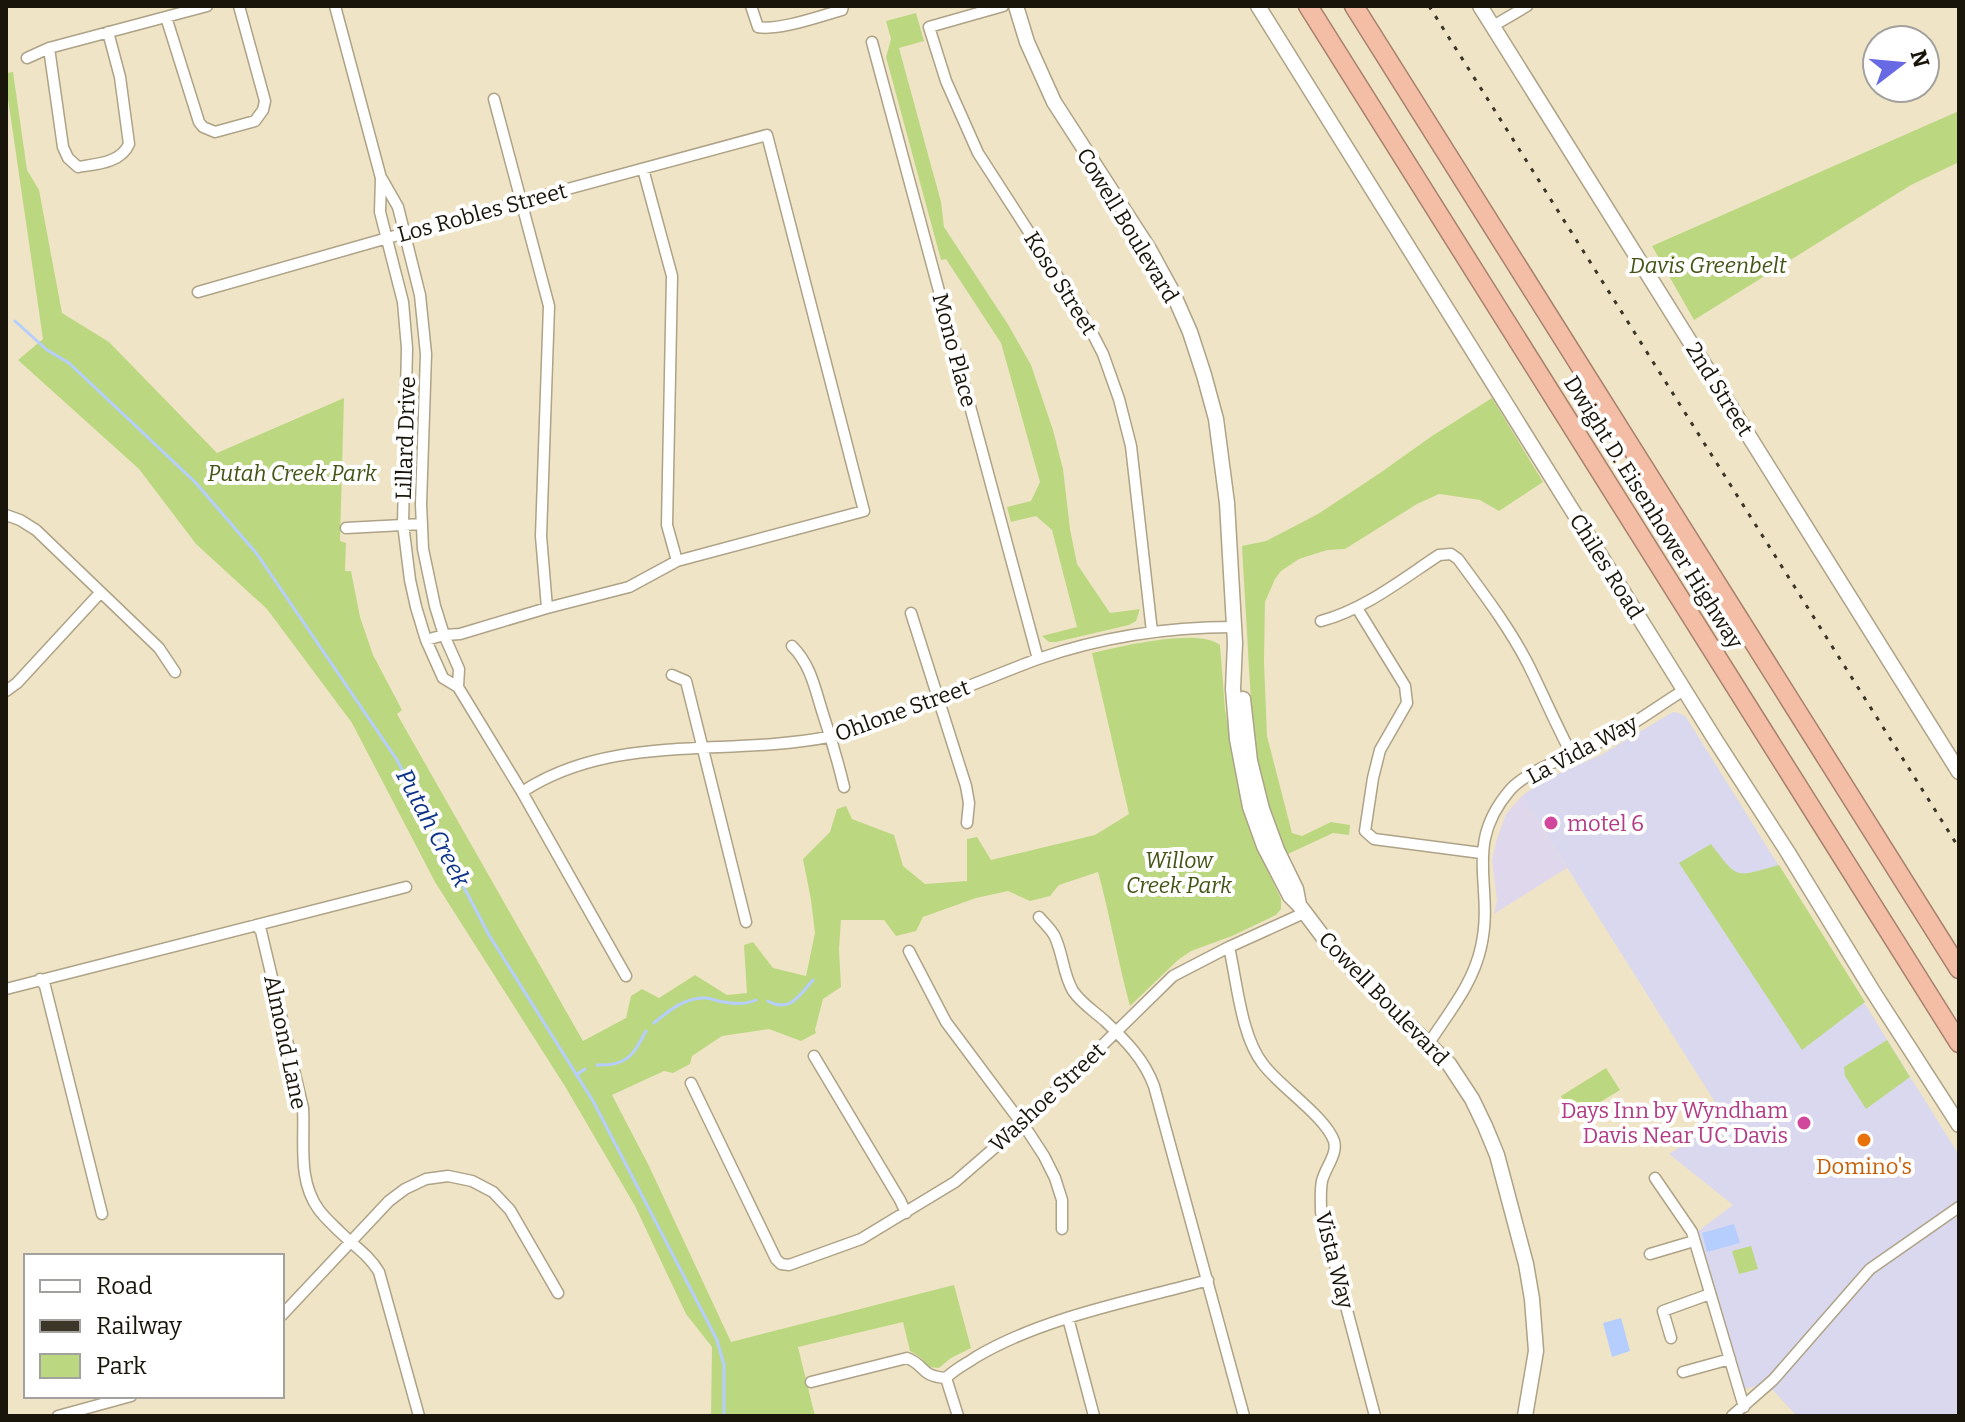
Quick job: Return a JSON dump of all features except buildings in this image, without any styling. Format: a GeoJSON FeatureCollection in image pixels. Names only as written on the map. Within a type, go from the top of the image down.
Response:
{"type":"FeatureCollection","features":[{"type":"Feature","properties":{"kind":"highway","name":"Dwight D. Eisenhower Highway"},"geometry":{"type":"LineString","coordinates":[[1308,6],[1959,1043]]}},
{"type":"Feature","properties":{"kind":"highway","name":"Dwight D. Eisenhower Highway"},"geometry":{"type":"LineString","coordinates":[[1354,6],[1959,969]]}},
{"type":"Feature","properties":{"kind":"street"},"geometry":{"type":"LineString","coordinates":[[27,58],[49,48],[207,6]]}},
{"type":"Feature","properties":{"kind":"street"},"geometry":{"type":"LineString","coordinates":[[166,17],[199,122],[215,132],[255,121],[265,101],[239,6]]}},
{"type":"Feature","properties":{"kind":"street","name":"Lillard Drive"},"geometry":{"type":"LineString","coordinates":[[335,6],[381,178],[398,207],[422,306],[426,354],[422,524],[428,577],[444,635],[459,669],[458,687]]}},
{"type":"Feature","properties":{"kind":"street"},"geometry":{"type":"LineString","coordinates":[[751,6],[758,27],[766,28],[842,10],[843,6]]}},
{"type":"Feature","properties":{"kind":"street","name":"Koso Street"},"geometry":{"type":"LineString","coordinates":[[1003,6],[929,27],[946,81],[978,153],[1085,319],[1103,354],[1131,446],[1152,632]]}},
{"type":"Feature","properties":{"kind":"street","name":"Cowell Boulevard"},"geometry":{"type":"LineString","coordinates":[[1016,6],[1027,42],[1054,102],[1149,249],[1172,291],[1204,375],[1222,457],[1235,643],[1254,778],[1273,840],[1302,909],[1327,942],[1449,1064],[1472,1099],[1497,1155],[1526,1264],[1532,1299],[1536,1351],[1525,1416]]}},
{"type":"Feature","properties":{"kind":"street","name":"Chiles Road"},"geometry":{"type":"LineString","coordinates":[[1258,6],[1959,1125]]}},
{"type":"Feature","properties":{"kind":"street","name":"2nd Street"},"geometry":{"type":"LineString","coordinates":[[1480,6],[1959,772]]}},
{"type":"Feature","properties":{"kind":"street"},"geometry":{"type":"LineString","coordinates":[[1493,26],[1527,6]]}},
{"type":"Feature","properties":{"kind":"street"},"geometry":{"type":"LineString","coordinates":[[49,48],[61,137],[68,158],[78,167],[107,161],[120,156],[129,144],[120,77],[108,32]]}},
{"type":"Feature","properties":{"kind":"street","name":"Mono Place"},"geometry":{"type":"LineString","coordinates":[[872,42],[1038,659]]}},
{"type":"Feature","properties":{"kind":"street"},"geometry":{"type":"LineString","coordinates":[[494,99],[549,306],[541,536],[547,608]]}},
{"type":"Feature","properties":{"kind":"street","name":"Los Robles Street"},"geometry":{"type":"LineString","coordinates":[[198,292],[767,135],[864,511],[677,561]]}},
{"type":"Feature","properties":{"kind":"street"},"geometry":{"type":"LineString","coordinates":[[426,640],[460,634],[629,587],[677,561],[667,525],[672,276],[643,169]]}},
{"type":"Feature","properties":{"kind":"street","name":"Lillard Drive"},"geometry":{"type":"LineString","coordinates":[[381,178],[380,212],[403,302],[407,348],[403,524],[410,580],[426,640],[443,678],[458,687],[522,792],[626,976]]}},
{"type":"Feature","properties":{"kind":"street"},"geometry":{"type":"LineString","coordinates":[[407,387],[425,387]]}},
{"type":"Feature","properties":{"kind":"street"},"geometry":{"type":"LineString","coordinates":[[6,515],[36,530],[159,648],[175,672]]}},
{"type":"Feature","properties":{"kind":"street"},"geometry":{"type":"LineString","coordinates":[[346,528],[422,524]]}},
{"type":"Feature","properties":{"kind":"street"},"geometry":{"type":"LineString","coordinates":[[1321,621],[1357,608],[1439,555],[1451,554],[1458,559],[1507,629],[1572,755]]}},
{"type":"Feature","properties":{"kind":"street"},"geometry":{"type":"LineString","coordinates":[[410,580],[428,577]]}},
{"type":"Feature","properties":{"kind":"street"},"geometry":{"type":"LineString","coordinates":[[6,691],[17,683],[100,593]]}},
{"type":"Feature","properties":{"kind":"street"},"geometry":{"type":"LineString","coordinates":[[1357,608],[1405,686],[1407,695],[1407,703],[1380,750],[1365,831],[1374,839],[1481,853]]}},
{"type":"Feature","properties":{"kind":"street"},"geometry":{"type":"LineString","coordinates":[[911,613],[966,786],[969,803],[967,823]]}},
{"type":"Feature","properties":{"kind":"street","name":"Ohlone Street"},"geometry":{"type":"LineString","coordinates":[[522,792],[556,773],[626,754],[831,737],[900,714],[1038,659],[1098,641],[1188,628],[1234,627]]}},
{"type":"Feature","properties":{"kind":"street"},"geometry":{"type":"LineString","coordinates":[[792,646],[811,672],[844,787]]}},
{"type":"Feature","properties":{"kind":"street"},"geometry":{"type":"LineString","coordinates":[[672,675],[686,681],[746,922]]}},
{"type":"Feature","properties":{"kind":"street","name":"La Vida Way"},"geometry":{"type":"LineString","coordinates":[[1429,1043],[1471,981],[1481,948],[1486,913],[1481,853],[1485,834],[1512,788],[1529,776],[1614,735],[1684,690]]}},
{"type":"Feature","properties":{"kind":"street"},"geometry":{"type":"LineString","coordinates":[[6,989],[406,887]]}},
{"type":"Feature","properties":{"kind":"street","name":"Washoe Street"},"geometry":{"type":"LineString","coordinates":[[691,1083],[776,1259],[781,1264],[789,1265],[861,1239],[955,1182],[1022,1124],[1173,976],[1302,909]]}},
{"type":"Feature","properties":{"kind":"street"},"geometry":{"type":"LineString","coordinates":[[1039,917],[1055,936],[1073,990],[1138,1054],[1148,1069],[1244,1416]]}},
{"type":"Feature","properties":{"kind":"street","name":"Almond Lane"},"geometry":{"type":"LineString","coordinates":[[256,925],[261,931],[303,1108],[302,1161],[307,1187],[318,1208],[373,1262],[379,1272],[419,1416]]}},
{"type":"Feature","properties":{"kind":"street","name":"Vista Way"},"geometry":{"type":"LineString","coordinates":[[1229,947],[1248,1036],[1255,1052],[1265,1067],[1313,1113],[1334,1140],[1336,1149],[1322,1180],[1321,1212],[1375,1416]]}},
{"type":"Feature","properties":{"kind":"street"},"geometry":{"type":"LineString","coordinates":[[909,951],[946,1022],[1037,1144],[1055,1178],[1062,1200],[1062,1229]]}},
{"type":"Feature","properties":{"kind":"street"},"geometry":{"type":"LineString","coordinates":[[40,979],[45,986],[102,1214]]}},
{"type":"Feature","properties":{"kind":"street"},"geometry":{"type":"LineString","coordinates":[[814,1056],[906,1213]]}},
{"type":"Feature","properties":{"kind":"street"},"geometry":{"type":"LineString","coordinates":[[284,1313],[389,1201],[426,1179],[448,1176],[472,1181],[493,1192],[510,1210],[558,1293]]}},
{"type":"Feature","properties":{"kind":"street"},"geometry":{"type":"LineString","coordinates":[[1655,1178],[1692,1232],[1744,1407]]}},
{"type":"Feature","properties":{"kind":"street"},"geometry":{"type":"LineString","coordinates":[[1732,1416],[1773,1380],[1870,1269],[1959,1207]]}},
{"type":"Feature","properties":{"kind":"street"},"geometry":{"type":"LineString","coordinates":[[1650,1254],[1694,1241]]}},
{"type":"Feature","properties":{"kind":"street"},"geometry":{"type":"LineString","coordinates":[[811,1382],[907,1358],[916,1361],[926,1374],[946,1378],[1014,1337],[1068,1318],[1208,1280]]}},
{"type":"Feature","properties":{"kind":"street"},"geometry":{"type":"LineString","coordinates":[[1671,1338],[1663,1311],[1710,1294]]}},
{"type":"Feature","properties":{"kind":"street"},"geometry":{"type":"LineString","coordinates":[[1068,1318],[1094,1416]]}},
{"type":"Feature","properties":{"kind":"street"},"geometry":{"type":"LineString","coordinates":[[1683,1372],[1730,1359]]}},
{"type":"Feature","properties":{"kind":"street"},"geometry":{"type":"LineString","coordinates":[[946,1378],[958,1416]]}},
{"type":"Feature","properties":{"kind":"street"},"geometry":{"type":"LineString","coordinates":[[58,1416],[124,1398]]}},
{"type":"Feature","properties":{"kind":"shaded area"},"geometry":{"type":"Polygon","coordinates":[[[1673,712],[1686,717],[1959,1155],[1959,1416],[1797,1416],[1767,1384],[1744,1389],[1697,1232],[1733,1205],[1669,1154],[1725,1118],[1522,796],[1544,780],[1601,755],[1673,712]]]}},
{"type":"Feature","properties":{"kind":"shaded area"},"geometry":{"type":"Polygon","coordinates":[[[1522,796],[1567,868],[1494,914],[1497,900],[1492,860],[1496,842],[1506,814],[1522,796]]]}},
{"type":"Feature","properties":{"kind":"green space"},"geometry":{"type":"Polygon","coordinates":[[[916,13],[924,41],[899,48],[941,202],[944,227],[1031,365],[1063,469],[1077,564],[1110,613],[1140,609],[1136,621],[1129,625],[1056,642],[1049,642],[1042,636],[1077,627],[1052,530],[1036,516],[1011,522],[1007,507],[1031,501],[1040,482],[1001,343],[946,259],[941,260],[886,57],[891,39],[886,21],[916,13]]]}},
{"type":"Feature","properties":{"kind":"green space"},"geometry":{"type":"Polygon","coordinates":[[[13,72],[27,170],[39,190],[62,313],[109,342],[217,453],[344,398],[340,541],[346,543],[345,571],[351,571],[360,617],[373,655],[402,710],[397,714],[583,1041],[626,1018],[631,996],[642,989],[659,998],[695,975],[727,995],[747,993],[744,945],[753,942],[773,968],[806,976],[815,933],[803,859],[830,832],[837,809],[846,806],[852,819],[894,835],[903,866],[925,884],[967,881],[967,839],[977,837],[991,860],[1095,835],[1129,814],[1092,653],[1177,638],[1210,640],[1220,645],[1225,709],[1237,781],[1255,842],[1281,899],[1281,909],[1276,915],[1191,951],[1130,1006],[1098,872],[1059,885],[1050,896],[1030,901],[1008,891],[976,898],[923,917],[916,931],[896,936],[884,920],[841,920],[841,987],[823,999],[816,1033],[801,1041],[769,1029],[722,1036],[692,1056],[690,1064],[673,1073],[664,1071],[612,1095],[649,1166],[731,1342],[954,1285],[971,1348],[939,1368],[929,1367],[910,1351],[903,1322],[798,1347],[815,1416],[711,1416],[712,1347],[686,1314],[635,1206],[566,1088],[435,882],[352,723],[267,609],[196,544],[139,469],[18,360],[43,339],[6,85],[6,73],[13,72]]]}},
{"type":"Feature","properties":{"kind":"green space","name":"Davis Greenbelt"},"geometry":{"type":"Polygon","coordinates":[[[1959,111],[1959,162],[1911,185],[1694,320],[1652,246],[1959,111]]]}},
{"type":"Feature","properties":{"kind":"green space"},"geometry":{"type":"Polygon","coordinates":[[[1492,398],[1543,482],[1499,511],[1480,500],[1439,494],[1417,504],[1345,549],[1327,550],[1299,559],[1275,579],[1265,602],[1267,736],[1292,833],[1302,836],[1331,822],[1350,825],[1349,835],[1333,833],[1288,854],[1269,810],[1258,764],[1242,546],[1266,541],[1318,514],[1492,398]]]}},
{"type":"Feature","properties":{"kind":"green space"},"geometry":{"type":"Polygon","coordinates":[[[1711,844],[1727,865],[1739,873],[1779,865],[1865,1002],[1802,1050],[1679,863],[1711,844]]]}},
{"type":"Feature","properties":{"kind":"green space"},"geometry":{"type":"Polygon","coordinates":[[[1887,1040],[1910,1077],[1866,1109],[1845,1076],[1844,1067],[1887,1040]]]}},
{"type":"Feature","properties":{"kind":"green space"},"geometry":{"type":"Polygon","coordinates":[[[1606,1068],[1620,1090],[1574,1118],[1561,1096],[1606,1068]]]}},
{"type":"Feature","properties":{"kind":"green space"},"geometry":{"type":"Polygon","coordinates":[[[1751,1246],[1758,1269],[1739,1274],[1732,1251],[1751,1246]]]}},
{"type":"Feature","properties":{"kind":"water"},"geometry":{"type":"Polygon","coordinates":[[[1734,1224],[1740,1243],[1707,1252],[1702,1233],[1734,1224]]]}},
{"type":"Feature","properties":{"kind":"water"},"geometry":{"type":"Polygon","coordinates":[[[1621,1318],[1630,1351],[1612,1357],[1603,1323],[1621,1318]]]}},
{"type":"Feature","properties":{"kind":"waterway","name":"Putah Creek"},"geometry":{"type":"LineString","coordinates":[[15,321],[47,350],[69,363],[195,482],[257,554],[397,760],[489,935],[593,1101],[717,1340],[724,1365],[724,1416]]}},
{"type":"Feature","properties":{"kind":"waterway"},"geometry":{"type":"LineString","coordinates":[[768,1001],[788,1004],[813,980]]}},
{"type":"Feature","properties":{"kind":"waterway"},"geometry":{"type":"LineString","coordinates":[[654,1023],[684,1002],[698,998],[736,1003],[756,1000]]}},
{"type":"Feature","properties":{"kind":"waterway"},"geometry":{"type":"LineString","coordinates":[[597,1065],[623,1061],[637,1047],[646,1031]]}},
{"type":"Feature","properties":{"kind":"waterway"},"geometry":{"type":"LineString","coordinates":[[576,1075],[585,1069]]}},
{"type":"Feature","properties":{"kind":"railway"},"geometry":{"type":"LineString","coordinates":[[1429,6],[1959,848]]}},
{"type":"Feature","properties":{"kind":"place","name":"motel 6"},"geometry":{"type":"Point","coordinates":[1551,823]}},
{"type":"Feature","properties":{"kind":"place","name":"Days Inn by Wyndham Davis Near UC Davis"},"geometry":{"type":"Point","coordinates":[1804,1123]}},
{"type":"Feature","properties":{"kind":"place","name":"Domino's"},"geometry":{"type":"Point","coordinates":[1864,1140]}},
{"type":"Feature","properties":{"kind":"park label","name":"Putah Creek Park"},"geometry":{"type":"Point","coordinates":[292,473]}},
{"type":"Feature","properties":{"kind":"park label","name":"Willow Creek Park"},"geometry":{"type":"Point","coordinates":[1179,872]}}]}
